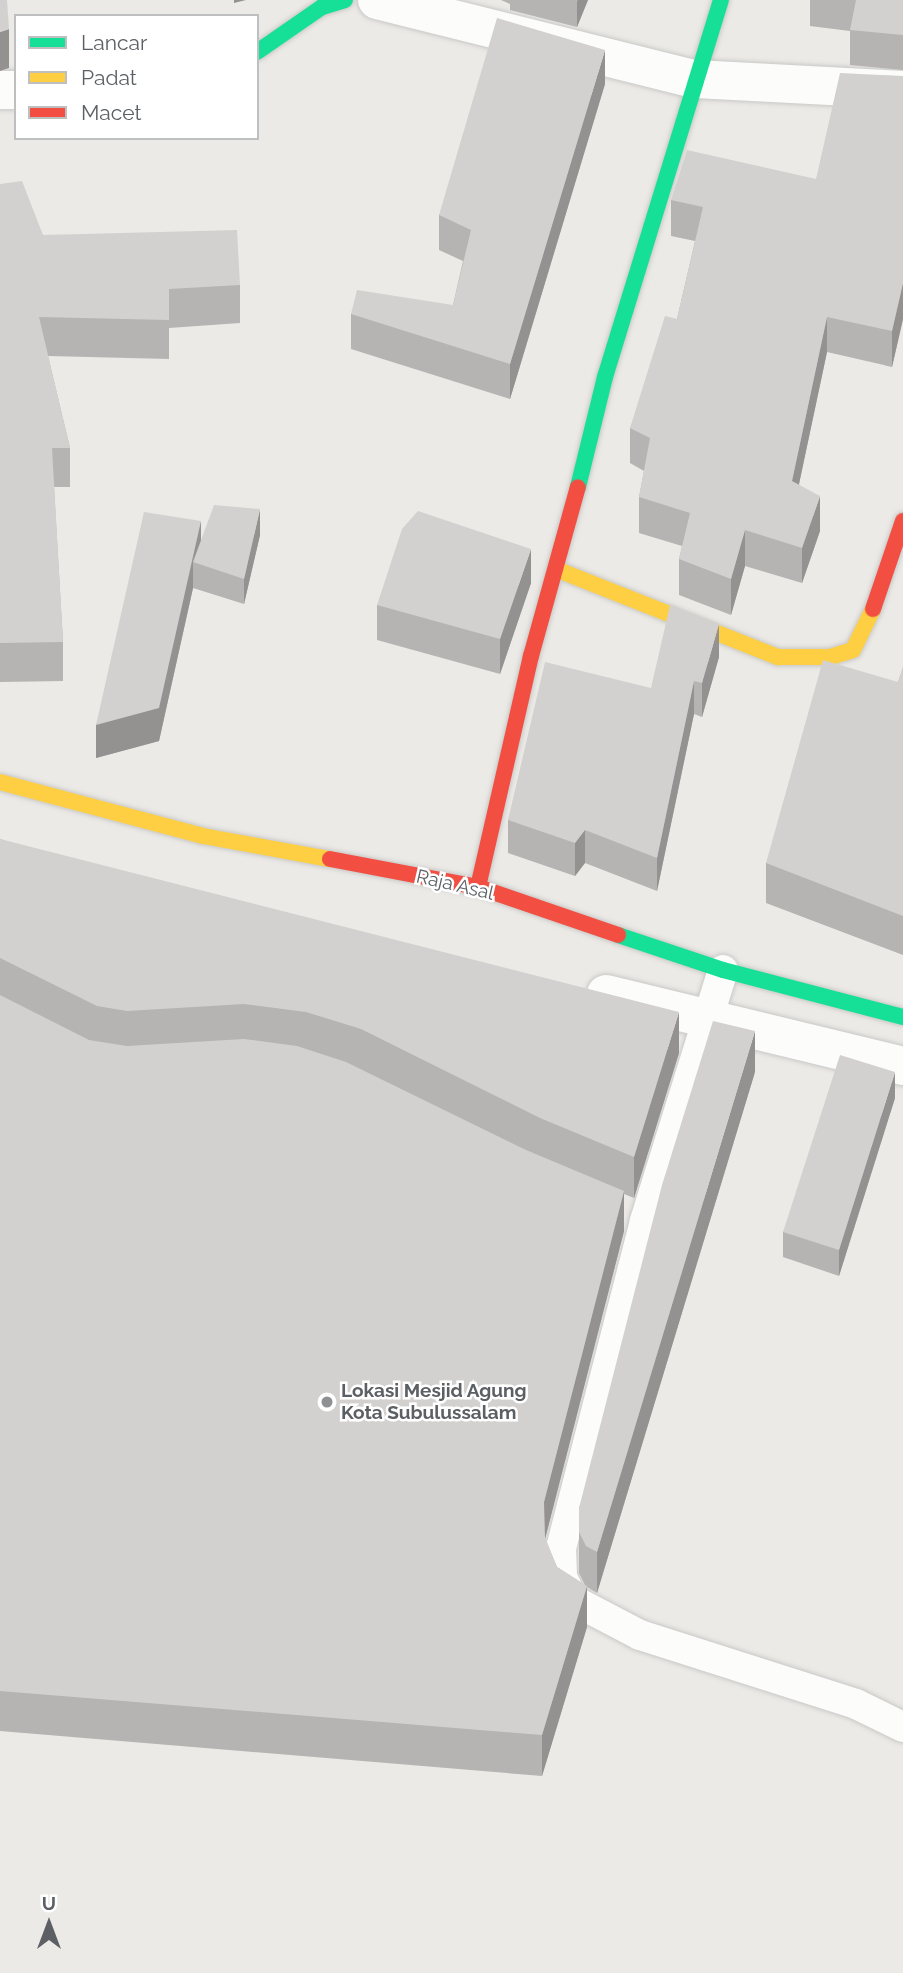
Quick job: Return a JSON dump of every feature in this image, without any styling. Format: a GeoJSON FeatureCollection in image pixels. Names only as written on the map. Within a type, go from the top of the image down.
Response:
{"type":"FeatureCollection","features":[{"type":"Feature","properties":{"kind":"street"},"geometry":{"type":"LineString","coordinates":[[259,51],[322,7],[345,0]]}},
{"type":"Feature","properties":{"kind":"street"},"geometry":{"type":"LineString","coordinates":[[377,0],[695,79],[903,90]]}},
{"type":"Feature","properties":{"kind":"street"},"geometry":{"type":"LineString","coordinates":[[478,887],[531,656],[558,570],[605,377],[721,0]]}},
{"type":"Feature","properties":{"kind":"street"},"geometry":{"type":"LineString","coordinates":[[558,570],[778,657],[830,657],[853,650],[867,627],[903,522]]}},
{"type":"Feature","properties":{"kind":"street","name":"Raja Asal"},"geometry":{"type":"LineString","coordinates":[[0,782],[203,836],[478,887],[723,970],[903,1017]]}},
{"type":"Feature","properties":{"kind":"street"},"geometry":{"type":"LineString","coordinates":[[566,985],[903,1066]]}},
{"type":"Feature","properties":{"kind":"lane"},"geometry":{"type":"LineString","coordinates":[[723,970],[711,1019],[634,1216],[561,1547],[562,1577],[573,1600],[640,1635],[856,1704],[903,1727]]}},
{"type":"Feature","properties":{"kind":"building"},"geometry":{"type":"Polygon","coordinates":[[[0,0],[7,0],[9,29],[0,32],[0,0]]]}},
{"type":"Feature","properties":{"kind":"building"},"geometry":{"type":"Polygon","coordinates":[[[856,0],[903,0],[903,35],[850,30],[856,0]]]}},
{"type":"Feature","properties":{"kind":"building"},"geometry":{"type":"Polygon","coordinates":[[[497,18],[605,50],[510,364],[351,314],[357,290],[453,305],[471,230],[439,215],[497,18]]]}},
{"type":"Feature","properties":{"kind":"building"},"geometry":{"type":"Polygon","coordinates":[[[840,73],[903,76],[903,283],[892,331],[827,317],[792,481],[820,496],[802,548],[745,530],[731,579],[679,559],[690,513],[639,497],[650,438],[630,428],[665,316],[677,319],[703,207],[671,200],[687,150],[816,179],[840,73]]]}},
{"type":"Feature","properties":{"kind":"building"},"geometry":{"type":"Polygon","coordinates":[[[22,181],[43,235],[237,230],[240,285],[169,289],[169,320],[39,317],[70,448],[52,448],[63,642],[0,643],[0,184],[22,181]]]}},
{"type":"Feature","properties":{"kind":"building"},"geometry":{"type":"Polygon","coordinates":[[[214,505],[260,509],[244,579],[193,562],[214,505]]]}},
{"type":"Feature","properties":{"kind":"building"},"geometry":{"type":"Polygon","coordinates":[[[418,511],[531,549],[500,639],[377,605],[402,529],[418,511]]]}},
{"type":"Feature","properties":{"kind":"building"},"geometry":{"type":"Polygon","coordinates":[[[144,512],[201,521],[159,708],[96,725],[144,512]]]}},
{"type":"Feature","properties":{"kind":"building"},"geometry":{"type":"Polygon","coordinates":[[[670,605],[719,624],[702,683],[694,681],[657,858],[585,830],[575,843],[508,820],[545,662],[651,688],[670,605]]]}},
{"type":"Feature","properties":{"kind":"building"},"geometry":{"type":"Polygon","coordinates":[[[823,660],[898,682],[903,667],[903,916],[766,863],[823,660]]]}},
{"type":"Feature","properties":{"kind":"building"},"geometry":{"type":"Polygon","coordinates":[[[0,839],[679,1012],[634,1157],[540,1118],[361,1029],[306,1012],[244,1004],[127,1011],[97,1006],[0,958],[0,839]]]}},
{"type":"Feature","properties":{"kind":"building","name":"Lokasi Mesjid Agung Kota Subulussalam"},"geometry":{"type":"Polygon","coordinates":[[[0,995],[89,1040],[127,1046],[244,1039],[297,1046],[346,1062],[526,1150],[624,1191],[544,1502],[545,1537],[557,1567],[587,1586],[542,1735],[0,1691],[0,995]]]}},
{"type":"Feature","properties":{"kind":"building"},"geometry":{"type":"Polygon","coordinates":[[[713,1021],[755,1031],[597,1552],[586,1546],[579,1532],[579,1508],[662,1185],[713,1021]]]}},
{"type":"Feature","properties":{"kind":"building"},"geometry":{"type":"Polygon","coordinates":[[[840,1055],[895,1072],[839,1250],[783,1232],[840,1055]]]}},
{"type":"Feature","properties":{"kind":"traffic: fast"},"geometry":{"type":"LineString","coordinates":[[259,51],[322,7],[345,0]]}},
{"type":"Feature","properties":{"kind":"traffic: fast"},"geometry":{"type":"LineString","coordinates":[[578,487],[605,377],[721,0]]}},
{"type":"Feature","properties":{"kind":"traffic: fast"},"geometry":{"type":"LineString","coordinates":[[618,935],[723,970],[903,1017]]}},
{"type":"Feature","properties":{"kind":"traffic: slow"},"geometry":{"type":"LineString","coordinates":[[558,570],[778,657],[830,657],[853,650],[873,609]]}},
{"type":"Feature","properties":{"kind":"traffic: slow"},"geometry":{"type":"LineString","coordinates":[[0,782],[203,836],[330,859]]}},
{"type":"Feature","properties":{"kind":"traffic: jam"},"geometry":{"type":"LineString","coordinates":[[478,887],[531,656],[578,487]]}},
{"type":"Feature","properties":{"kind":"traffic: jam"},"geometry":{"type":"LineString","coordinates":[[873,609],[903,521]]}},
{"type":"Feature","properties":{"kind":"traffic: jam"},"geometry":{"type":"LineString","coordinates":[[330,859],[478,887],[618,935]]}},
{"type":"Feature","properties":{"kind":"place","name":"Lokasi Mesjid Agung Kota Subulussalam"},"geometry":{"type":"Point","coordinates":[327,1402]}}]}
